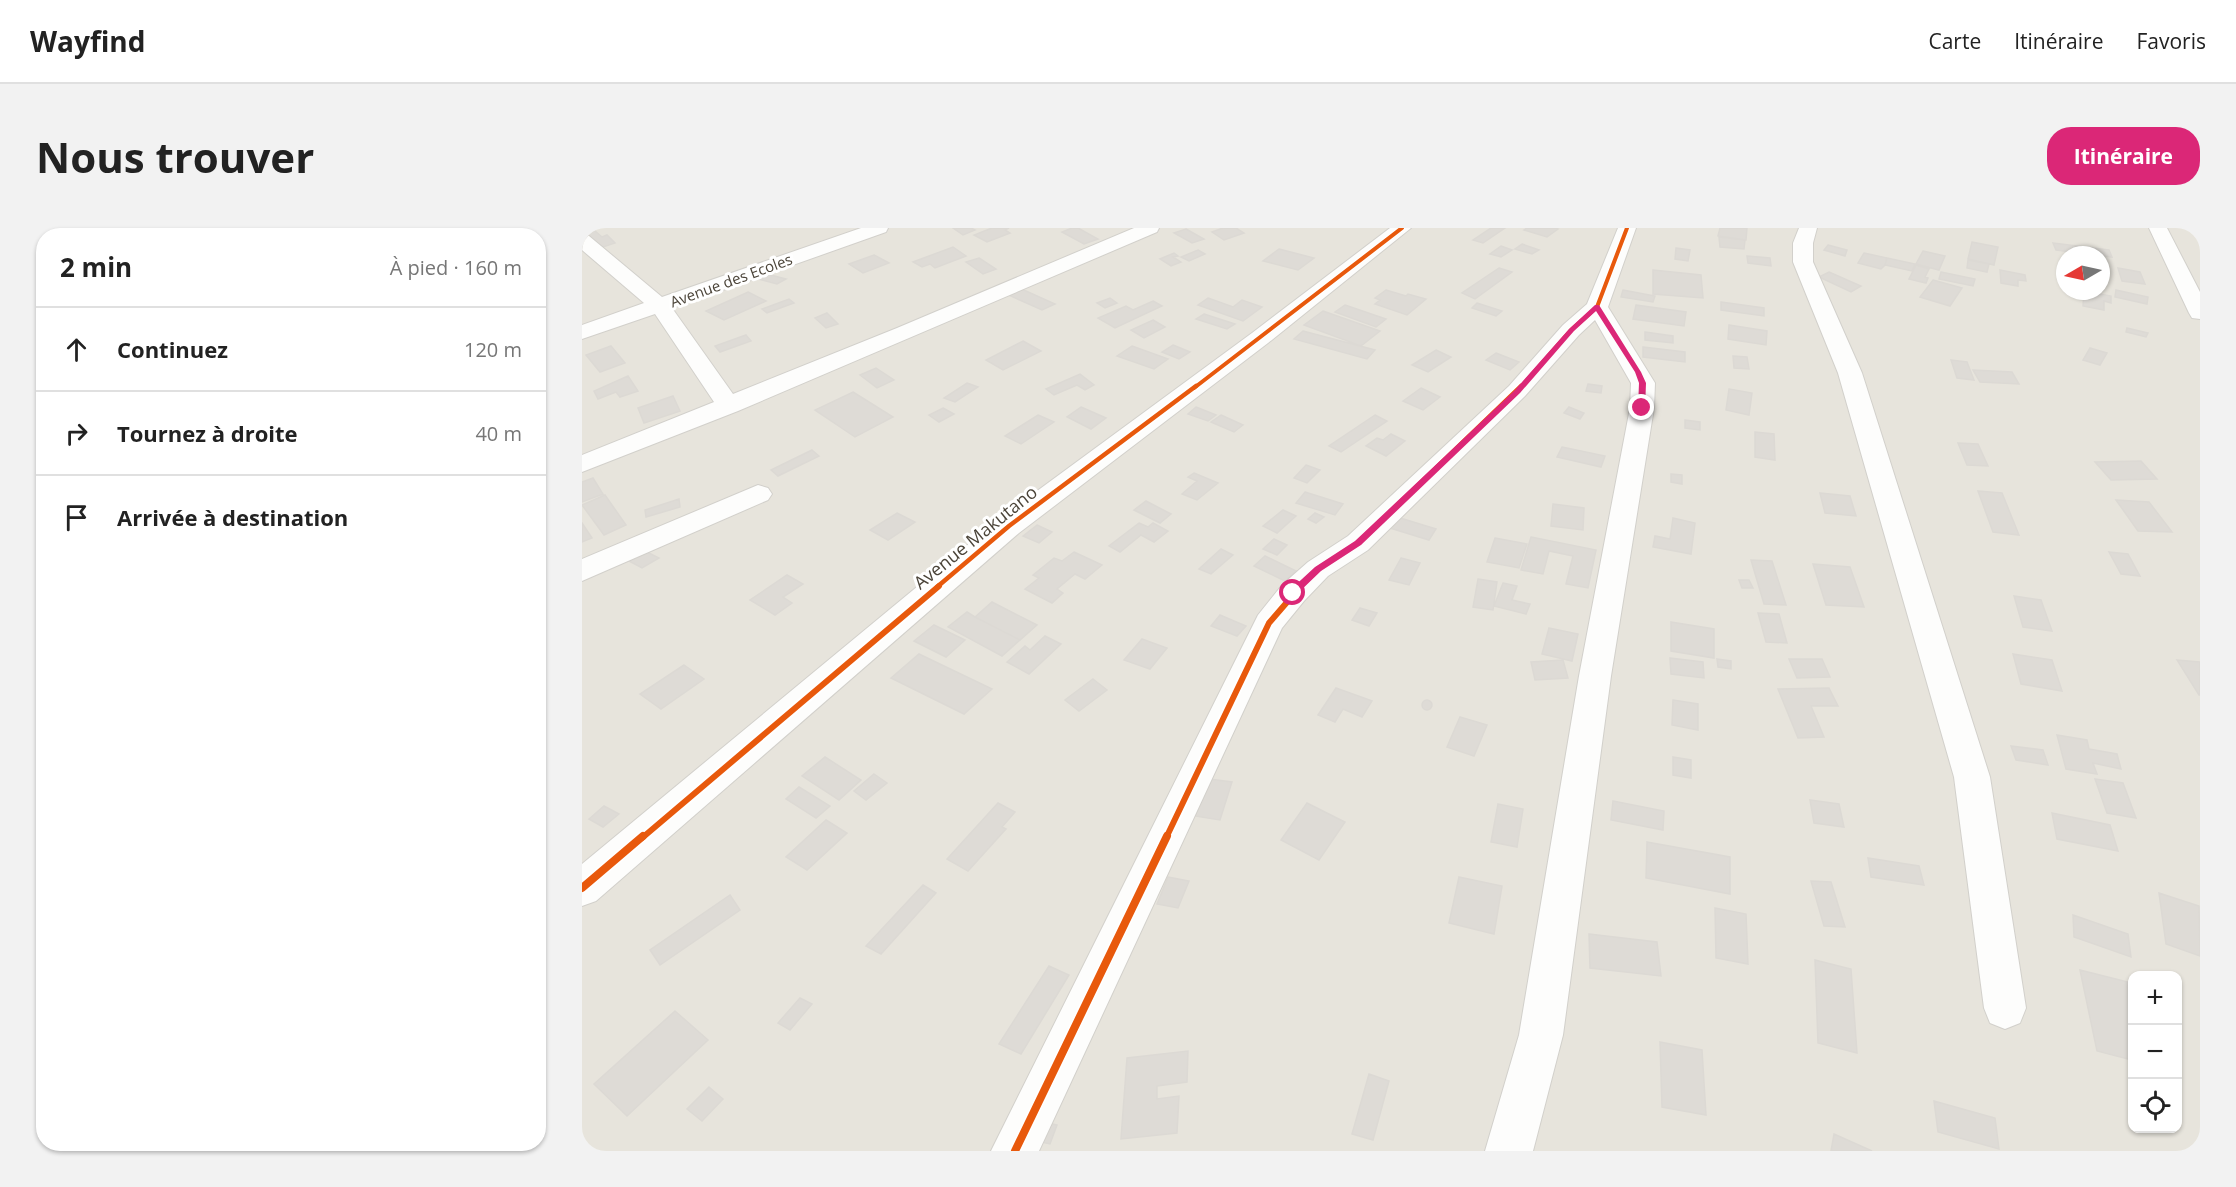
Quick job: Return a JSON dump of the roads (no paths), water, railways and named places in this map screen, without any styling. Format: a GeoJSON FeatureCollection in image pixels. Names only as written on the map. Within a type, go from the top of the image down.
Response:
{"type":"FeatureCollection","features":[{"type":"Feature","properties":{"kind":"street","name":"Avenue des Ecoles"},"geometry":{"type":"LineString","coordinates":[[582,332],[879,228]]}},
{"type":"Feature","properties":{"kind":"street"},"geometry":{"type":"LineString","coordinates":[[582,464],[729,406],[1150,228]]}},
{"type":"Feature","properties":{"kind":"street","name":"Avenue Makutano"},"geometry":{"type":"LineString","coordinates":[[582,888],[1009,526],[1260,338],[1402,228]]}},
{"type":"Feature","properties":{"kind":"street"},"geometry":{"type":"LineString","coordinates":[[1015,1151],[1269,623],[1293,593],[1318,569],[1358,543],[1517,391],[1571,330],[1597,307],[1627,228]]}},
{"type":"Feature","properties":{"kind":"street"},"geometry":{"type":"LineString","coordinates":[[1808,228],[1803,243],[1803,262],[1850,373],[1972,777],[2004,1008]]}},
{"type":"Feature","properties":{"kind":"street"},"geometry":{"type":"LineString","coordinates":[[2158,228],[2200,313]]}},
{"type":"Feature","properties":{"kind":"street"},"geometry":{"type":"LineString","coordinates":[[582,240],[660,306],[729,406]]}},
{"type":"Feature","properties":{"kind":"street"},"geometry":{"type":"LineString","coordinates":[[1509,1151],[1541,1035],[1595,676],[1642,408],[1643,383],[1597,307]]}},
{"type":"Feature","properties":{"kind":"street"},"geometry":{"type":"LineString","coordinates":[[582,571],[759,494]]}}]}
